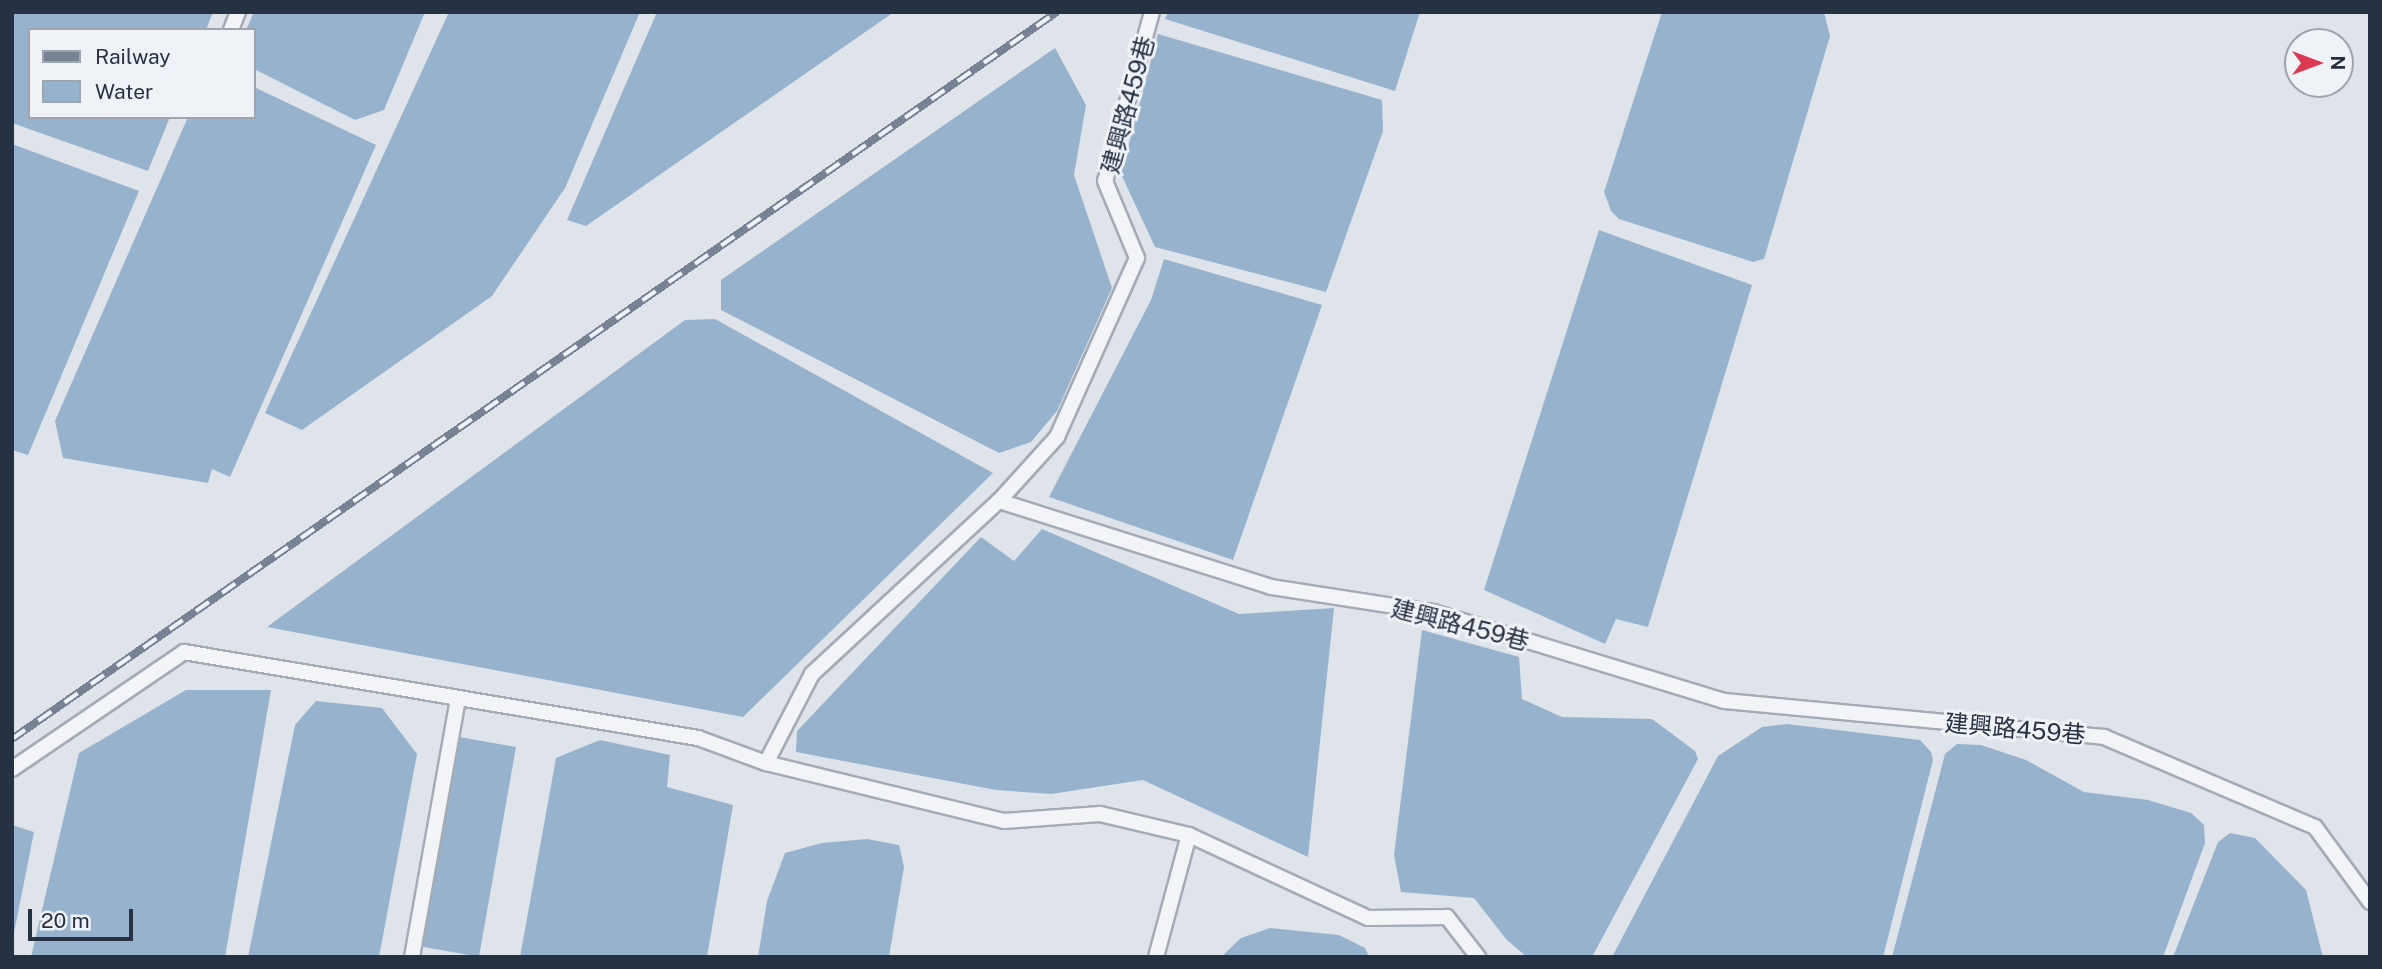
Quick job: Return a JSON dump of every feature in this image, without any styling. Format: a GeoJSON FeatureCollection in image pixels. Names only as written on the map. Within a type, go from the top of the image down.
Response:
{"type":"FeatureCollection","features":[{"type":"Feature","properties":{"kind":"lane","name":"建興路459巷"},"geometry":{"type":"LineString","coordinates":[[1152,12],[1105,181],[1138,258],[1057,437],[999,501],[1270,587],[1433,612],[1724,701],[2105,737],[2315,827],[2370,902]]}},
{"type":"Feature","properties":{"kind":"lane"},"geometry":{"type":"LineString","coordinates":[[766,763],[812,674],[999,501]]}},
{"type":"Feature","properties":{"kind":"lane"},"geometry":{"type":"LineString","coordinates":[[12,769],[184,652],[698,738],[766,763],[1004,821],[1100,814],[1189,835],[1368,918],[1447,916],[1478,957]]}},
{"type":"Feature","properties":{"kind":"lane"},"geometry":{"type":"LineString","coordinates":[[412,957],[458,698]]}},
{"type":"Feature","properties":{"kind":"lane"},"geometry":{"type":"LineString","coordinates":[[1156,957],[1189,835]]}},
{"type":"Feature","properties":{"kind":"water"},"geometry":{"type":"Polygon","coordinates":[[[12,12],[213,12],[207,28],[28,28],[28,119],[169,119],[148,171],[12,123],[12,12]]]}},
{"type":"Feature","properties":{"kind":"water"},"geometry":{"type":"Polygon","coordinates":[[[254,12],[425,12],[384,110],[355,120],[256,70],[256,28],[247,28],[254,12]]]}},
{"type":"Feature","properties":{"kind":"water"},"geometry":{"type":"Polygon","coordinates":[[[449,12],[640,12],[565,188],[492,296],[302,430],[265,413],[449,12]]]}},
{"type":"Feature","properties":{"kind":"water"},"geometry":{"type":"Polygon","coordinates":[[[657,12],[894,12],[586,226],[567,220],[657,12]]]}},
{"type":"Feature","properties":{"kind":"water"},"geometry":{"type":"Polygon","coordinates":[[[1168,12],[1420,12],[1395,91],[1165,19],[1168,12]]]}},
{"type":"Feature","properties":{"kind":"water"},"geometry":{"type":"Polygon","coordinates":[[[1662,12],[1824,12],[1830,36],[1764,259],[1753,262],[1619,219],[1611,211],[1604,192],[1662,12]]]}},
{"type":"Feature","properties":{"kind":"water"},"geometry":{"type":"Polygon","coordinates":[[[1158,34],[1382,100],[1383,131],[1326,292],[1155,247],[1121,174],[1158,34]]]}},
{"type":"Feature","properties":{"kind":"water"},"geometry":{"type":"Polygon","coordinates":[[[1055,48],[1086,105],[1074,175],[1112,288],[1057,411],[1031,442],[999,453],[721,310],[721,280],[1055,48]]]}},
{"type":"Feature","properties":{"kind":"water"},"geometry":{"type":"Polygon","coordinates":[[[256,88],[376,145],[230,477],[212,469],[208,483],[63,458],[55,421],[187,119],[256,119],[256,88]]]}},
{"type":"Feature","properties":{"kind":"water"},"geometry":{"type":"Polygon","coordinates":[[[12,144],[139,191],[28,455],[12,450],[12,144]]]}},
{"type":"Feature","properties":{"kind":"water"},"geometry":{"type":"Polygon","coordinates":[[[1599,230],[1752,285],[1648,627],[1616,619],[1605,644],[1484,590],[1599,230]]]}},
{"type":"Feature","properties":{"kind":"water"},"geometry":{"type":"Polygon","coordinates":[[[1164,259],[1322,305],[1233,560],[1049,497],[1151,300],[1164,259]]]}},
{"type":"Feature","properties":{"kind":"water"},"geometry":{"type":"Polygon","coordinates":[[[715,319],[993,473],[743,717],[267,627],[685,320],[715,319]]]}},
{"type":"Feature","properties":{"kind":"water"},"geometry":{"type":"Polygon","coordinates":[[[1042,529],[1239,614],[1334,608],[1308,857],[1143,780],[1051,794],[996,790],[796,752],[797,731],[981,537],[1014,561],[1042,529]]]}},
{"type":"Feature","properties":{"kind":"water"},"geometry":{"type":"Polygon","coordinates":[[[1422,630],[1519,657],[1522,699],[1562,717],[1652,719],[1695,751],[1698,759],[1592,957],[1527,957],[1506,939],[1474,898],[1401,892],[1394,855],[1422,630]]]}},
{"type":"Feature","properties":{"kind":"water"},"geometry":{"type":"Polygon","coordinates":[[[186,690],[271,690],[225,957],[31,957],[79,753],[186,690]]]}},
{"type":"Feature","properties":{"kind":"water"},"geometry":{"type":"Polygon","coordinates":[[[316,701],[382,708],[417,754],[379,957],[248,957],[295,725],[316,701]]]}},
{"type":"Feature","properties":{"kind":"water"},"geometry":{"type":"Polygon","coordinates":[[[1787,724],[1920,740],[1931,752],[1933,760],[1883,957],[1612,957],[1718,756],[1762,727],[1787,724]]]}},
{"type":"Feature","properties":{"kind":"water"},"geometry":{"type":"Polygon","coordinates":[[[458,737],[516,747],[479,957],[421,947],[458,737]]]}},
{"type":"Feature","properties":{"kind":"water"},"geometry":{"type":"Polygon","coordinates":[[[600,740],[670,755],[667,787],[733,805],[707,957],[520,957],[556,758],[600,740]]]}},
{"type":"Feature","properties":{"kind":"water"},"geometry":{"type":"Polygon","coordinates":[[[1957,744],[1981,745],[2026,760],[2084,792],[2148,800],[2191,813],[2204,825],[2205,843],[2163,957],[1892,957],[1945,754],[1957,744]]]}},
{"type":"Feature","properties":{"kind":"water"},"geometry":{"type":"Polygon","coordinates":[[[12,825],[34,832],[12,943],[12,825]]]}},
{"type":"Feature","properties":{"kind":"water"},"geometry":{"type":"Polygon","coordinates":[[[2230,833],[2255,838],[2306,890],[2323,957],[2173,957],[2218,842],[2230,833]]]}},
{"type":"Feature","properties":{"kind":"water"},"geometry":{"type":"Polygon","coordinates":[[[867,839],[899,845],[904,867],[889,957],[758,957],[767,901],[785,853],[822,843],[867,839]]]}},
{"type":"Feature","properties":{"kind":"water"},"geometry":{"type":"Polygon","coordinates":[[[1270,928],[1339,935],[1365,948],[1369,957],[1221,957],[1241,938],[1270,928]]]}},
{"type":"Feature","properties":{"kind":"railway"},"geometry":{"type":"LineString","coordinates":[[12,739],[1057,12]]}}]}
